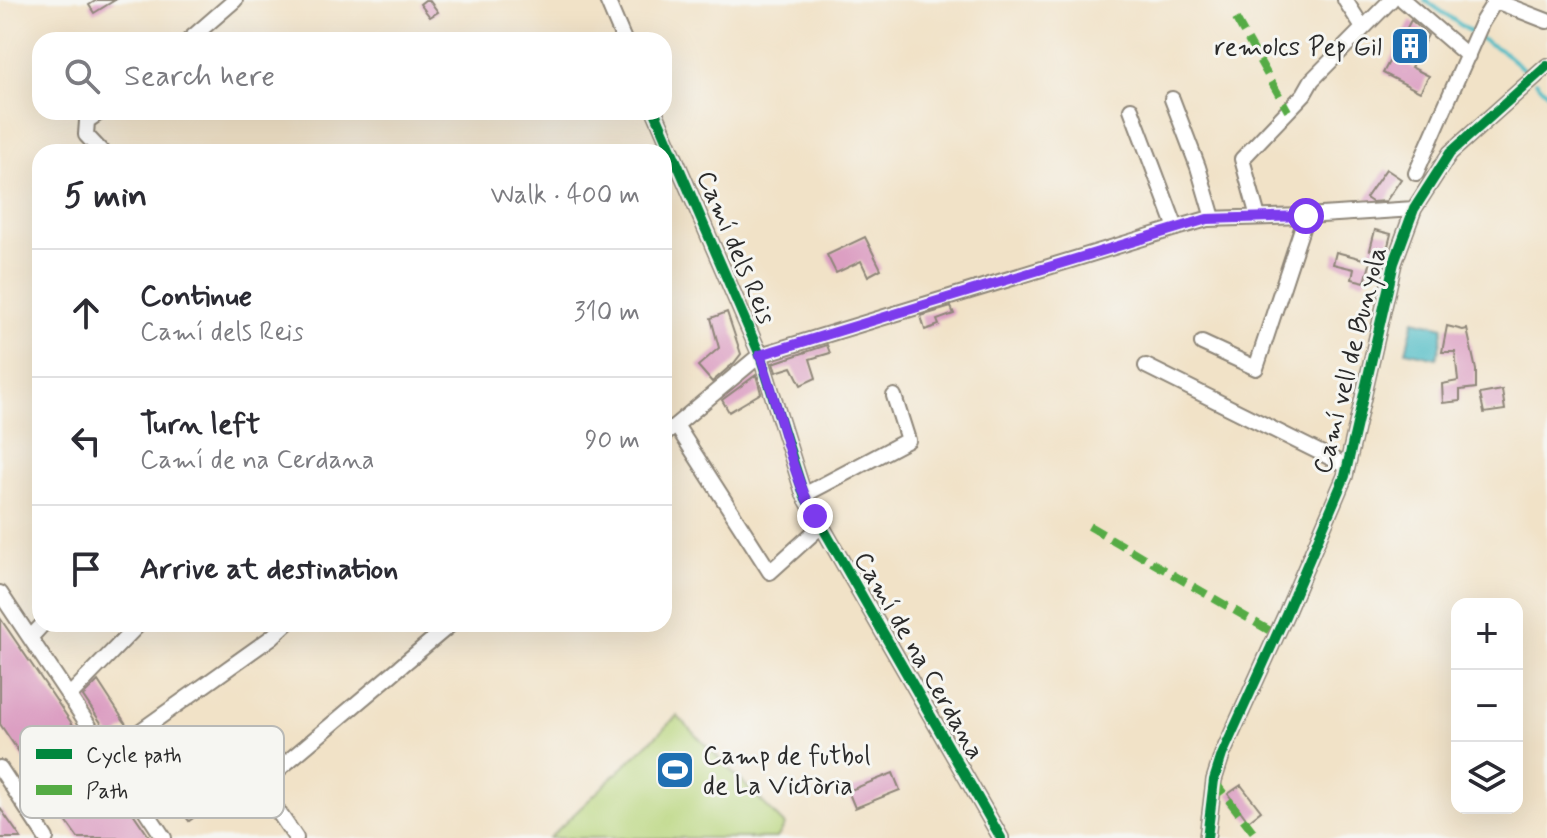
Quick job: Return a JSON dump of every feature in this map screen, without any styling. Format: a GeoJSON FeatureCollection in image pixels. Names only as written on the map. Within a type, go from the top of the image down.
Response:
{"type":"FeatureCollection","features":[{"type":"Feature","properties":{"kind":"street"},"geometry":{"type":"LineString","coordinates":[[198,32],[235,0]]}},
{"type":"Feature","properties":{"kind":"street"},"geometry":{"type":"LineString","coordinates":[[1345,0],[1363,28]]}},
{"type":"Feature","properties":{"kind":"street"},"geometry":{"type":"LineString","coordinates":[[1258,217],[1242,159],[1304,94],[1312,80],[1391,0]]}},
{"type":"Feature","properties":{"kind":"street"},"geometry":{"type":"LineString","coordinates":[[1403,0],[1468,56]]}},
{"type":"Feature","properties":{"kind":"street"},"geometry":{"type":"LineString","coordinates":[[1416,173],[1482,22],[1492,6],[1498,0],[1547,21]]}},
{"type":"Feature","properties":{"kind":"street"},"geometry":{"type":"LineString","coordinates":[[613,3],[622,32]]}},
{"type":"Feature","properties":{"kind":"street","name":"Camí vell de Bunyola"},"geometry":{"type":"LineString","coordinates":[[1207,838],[1214,780],[1222,755],[1286,614],[1347,466],[1394,263],[1414,209],[1450,153],[1547,66]]}},
{"type":"Feature","properties":{"kind":"street"},"geometry":{"type":"LineString","coordinates":[[1172,99],[1198,167],[1213,218]]}},
{"type":"Feature","properties":{"kind":"street"},"geometry":{"type":"LineString","coordinates":[[1131,109],[1176,228]]}},
{"type":"Feature","properties":{"kind":"street"},"geometry":{"type":"LineString","coordinates":[[88,120],[86,135],[94,144]]}},
{"type":"Feature","properties":{"kind":"street","name":"Camí dels Reis"},"geometry":{"type":"LineString","coordinates":[[658,120],[669,144]]}},
{"type":"Feature","properties":{"kind":"street","name":"Camí dels Reis"},"geometry":{"type":"LineString","coordinates":[[672,151],[760,355],[1213,218],[1414,209]]}},
{"type":"Feature","properties":{"kind":"street"},"geometry":{"type":"LineString","coordinates":[[1202,343],[1256,368],[1306,216]]}},
{"type":"Feature","properties":{"kind":"street"},"geometry":{"type":"LineString","coordinates":[[672,428],[760,355]]}},
{"type":"Feature","properties":{"kind":"street","name":"Camí de na Cerdana"},"geometry":{"type":"LineString","coordinates":[[760,355],[804,495],[1001,838]]}},
{"type":"Feature","properties":{"kind":"street"},"geometry":{"type":"LineString","coordinates":[[1146,366],[1347,466]]}},
{"type":"Feature","properties":{"kind":"street"},"geometry":{"type":"LineString","coordinates":[[804,495],[908,440],[894,396]]}},
{"type":"Feature","properties":{"kind":"street"},"geometry":{"type":"LineString","coordinates":[[672,433],[770,572],[821,526]]}},
{"type":"Feature","properties":{"kind":"street"},"geometry":{"type":"LineString","coordinates":[[0,593],[89,726]]}},
{"type":"Feature","properties":{"kind":"street"},"geometry":{"type":"LineString","coordinates":[[30,638],[36,632]]}},
{"type":"Feature","properties":{"kind":"street"},"geometry":{"type":"LineString","coordinates":[[69,696],[131,632]]}},
{"type":"Feature","properties":{"kind":"street"},"geometry":{"type":"LineString","coordinates":[[147,726],[277,632]]}},
{"type":"Feature","properties":{"kind":"street"},"geometry":{"type":"LineString","coordinates":[[284,765],[442,632]]}},
{"type":"Feature","properties":{"kind":"street"},"geometry":{"type":"LineString","coordinates":[[0,768],[20,798]]}},
{"type":"Feature","properties":{"kind":"street"},"geometry":{"type":"LineString","coordinates":[[33,818],[46,838]]}},
{"type":"Feature","properties":{"kind":"street"},"geometry":{"type":"LineString","coordinates":[[151,818],[164,838]]}},
{"type":"Feature","properties":{"kind":"street"},"geometry":{"type":"LineString","coordinates":[[282,818],[296,838]]}},
{"type":"Feature","properties":{"kind":"green space","name":"Camp de futbol de La Victòria"},"geometry":{"type":"Polygon","coordinates":[[[677,716],[785,825],[777,838],[549,838],[677,716]]]}},
{"type":"Feature","properties":{"kind":"water"},"geometry":{"type":"Polygon","coordinates":[[[1414,320],[1444,327],[1437,358],[1406,351],[1414,320]]]}},
{"type":"Feature","properties":{"kind":"building"},"geometry":{"type":"Polygon","coordinates":[[[97,0],[115,0],[94,13],[89,5],[97,0]]]}},
{"type":"Feature","properties":{"kind":"building"},"geometry":{"type":"Polygon","coordinates":[[[429,0],[438,12],[430,17],[420,4],[429,0]]]}},
{"type":"Feature","properties":{"kind":"building","name":"remolcs Pep Gil"},"geometry":{"type":"Polygon","coordinates":[[[1411,20],[1428,35],[1411,67],[1429,76],[1420,92],[1383,73],[1411,20]]]}},
{"type":"Feature","properties":{"kind":"building"},"geometry":{"type":"Polygon","coordinates":[[[1386,169],[1401,179],[1386,201],[1372,202],[1366,198],[1386,169]]]}},
{"type":"Feature","properties":{"kind":"building"},"geometry":{"type":"Polygon","coordinates":[[[1375,230],[1391,234],[1386,254],[1370,250],[1375,230]]]}},
{"type":"Feature","properties":{"kind":"building"},"geometry":{"type":"Polygon","coordinates":[[[865,237],[881,269],[868,276],[861,261],[836,273],[827,255],[865,237]]]}},
{"type":"Feature","properties":{"kind":"building"},"geometry":{"type":"Polygon","coordinates":[[[1336,252],[1371,261],[1365,282],[1352,279],[1354,269],[1333,264],[1336,252]]]}},
{"type":"Feature","properties":{"kind":"building"},"geometry":{"type":"Polygon","coordinates":[[[951,307],[954,314],[937,320],[939,325],[925,330],[921,316],[951,307]]]}},
{"type":"Feature","properties":{"kind":"building"},"geometry":{"type":"Polygon","coordinates":[[[727,312],[741,354],[712,382],[698,366],[719,348],[711,318],[727,312]]]}},
{"type":"Feature","properties":{"kind":"building"},"geometry":{"type":"Polygon","coordinates":[[[1447,326],[1467,329],[1476,370],[1476,388],[1460,390],[1460,401],[1443,403],[1442,384],[1458,381],[1455,352],[1442,352],[1447,326]]]}},
{"type":"Feature","properties":{"kind":"building"},"geometry":{"type":"Polygon","coordinates":[[[827,345],[830,353],[810,359],[816,378],[801,385],[792,367],[776,372],[773,363],[827,345]]]}},
{"type":"Feature","properties":{"kind":"building"},"geometry":{"type":"Polygon","coordinates":[[[756,375],[761,393],[729,412],[722,400],[756,375]]]}},
{"type":"Feature","properties":{"kind":"building"},"geometry":{"type":"Polygon","coordinates":[[[1502,390],[1505,410],[1484,413],[1480,394],[1502,390]]]}},
{"type":"Feature","properties":{"kind":"building"},"geometry":{"type":"Polygon","coordinates":[[[0,618],[74,726],[20,726],[20,754],[0,724],[0,618]]]}},
{"type":"Feature","properties":{"kind":"building"},"geometry":{"type":"Polygon","coordinates":[[[98,681],[127,726],[103,726],[83,696],[98,681]]]}},
{"type":"Feature","properties":{"kind":"building"},"geometry":{"type":"Polygon","coordinates":[[[893,773],[900,790],[855,808],[848,791],[893,773]]]}},
{"type":"Feature","properties":{"kind":"building"},"geometry":{"type":"Polygon","coordinates":[[[1241,785],[1261,811],[1248,821],[1228,794],[1241,785]]]}},
{"type":"Feature","properties":{"kind":"building"},"geometry":{"type":"Polygon","coordinates":[[[0,808],[21,838],[0,838],[0,808]]]}},
{"type":"Feature","properties":{"kind":"building"},"geometry":{"type":"Polygon","coordinates":[[[64,818],[136,818],[150,838],[78,838],[64,818]]]}},
{"type":"Feature","properties":{"kind":"waterway"},"geometry":{"type":"LineString","coordinates":[[1425,0],[1472,33]]}},
{"type":"Feature","properties":{"kind":"waterway"},"geometry":{"type":"LineString","coordinates":[[1479,38],[1504,52],[1530,75]]}},
{"type":"Feature","properties":{"kind":"waterway"},"geometry":{"type":"LineString","coordinates":[[1536,81],[1547,93]]}},
{"type":"Feature","properties":{"kind":"marked path"},"geometry":{"type":"LineString","coordinates":[[1236,19],[1288,111]]}},
{"type":"Feature","properties":{"kind":"marked path"},"geometry":{"type":"LineString","coordinates":[[1089,526],[1277,635]]}},
{"type":"Feature","properties":{"kind":"marked path"},"geometry":{"type":"LineString","coordinates":[[1214,781],[1258,838]]}},
{"type":"Feature","properties":{"kind":"cycle path"},"geometry":{"type":"LineString","coordinates":[[1207,838],[1214,780],[1222,755],[1345,476],[1394,263],[1414,209],[1450,153],[1547,66]]}},
{"type":"Feature","properties":{"kind":"cycle path"},"geometry":{"type":"LineString","coordinates":[[658,120],[669,144]]}},
{"type":"Feature","properties":{"kind":"cycle path"},"geometry":{"type":"LineString","coordinates":[[672,151],[760,355],[804,495],[1001,838]]}},
{"type":"Feature","properties":{"kind":"place","name":"remolcs Pep Gil"},"geometry":{"type":"Point","coordinates":[1410,46]}},
{"type":"Feature","properties":{"kind":"place","name":"Camp de futbol de La Victòria"},"geometry":{"type":"Point","coordinates":[675,770]}},
{"type":"Feature","properties":{"kind":"route"},"geometry":{"type":"LineString","coordinates":[[815,516],[793,465],[772,386],[760,355],[1207,219],[1306,216]]}}]}
